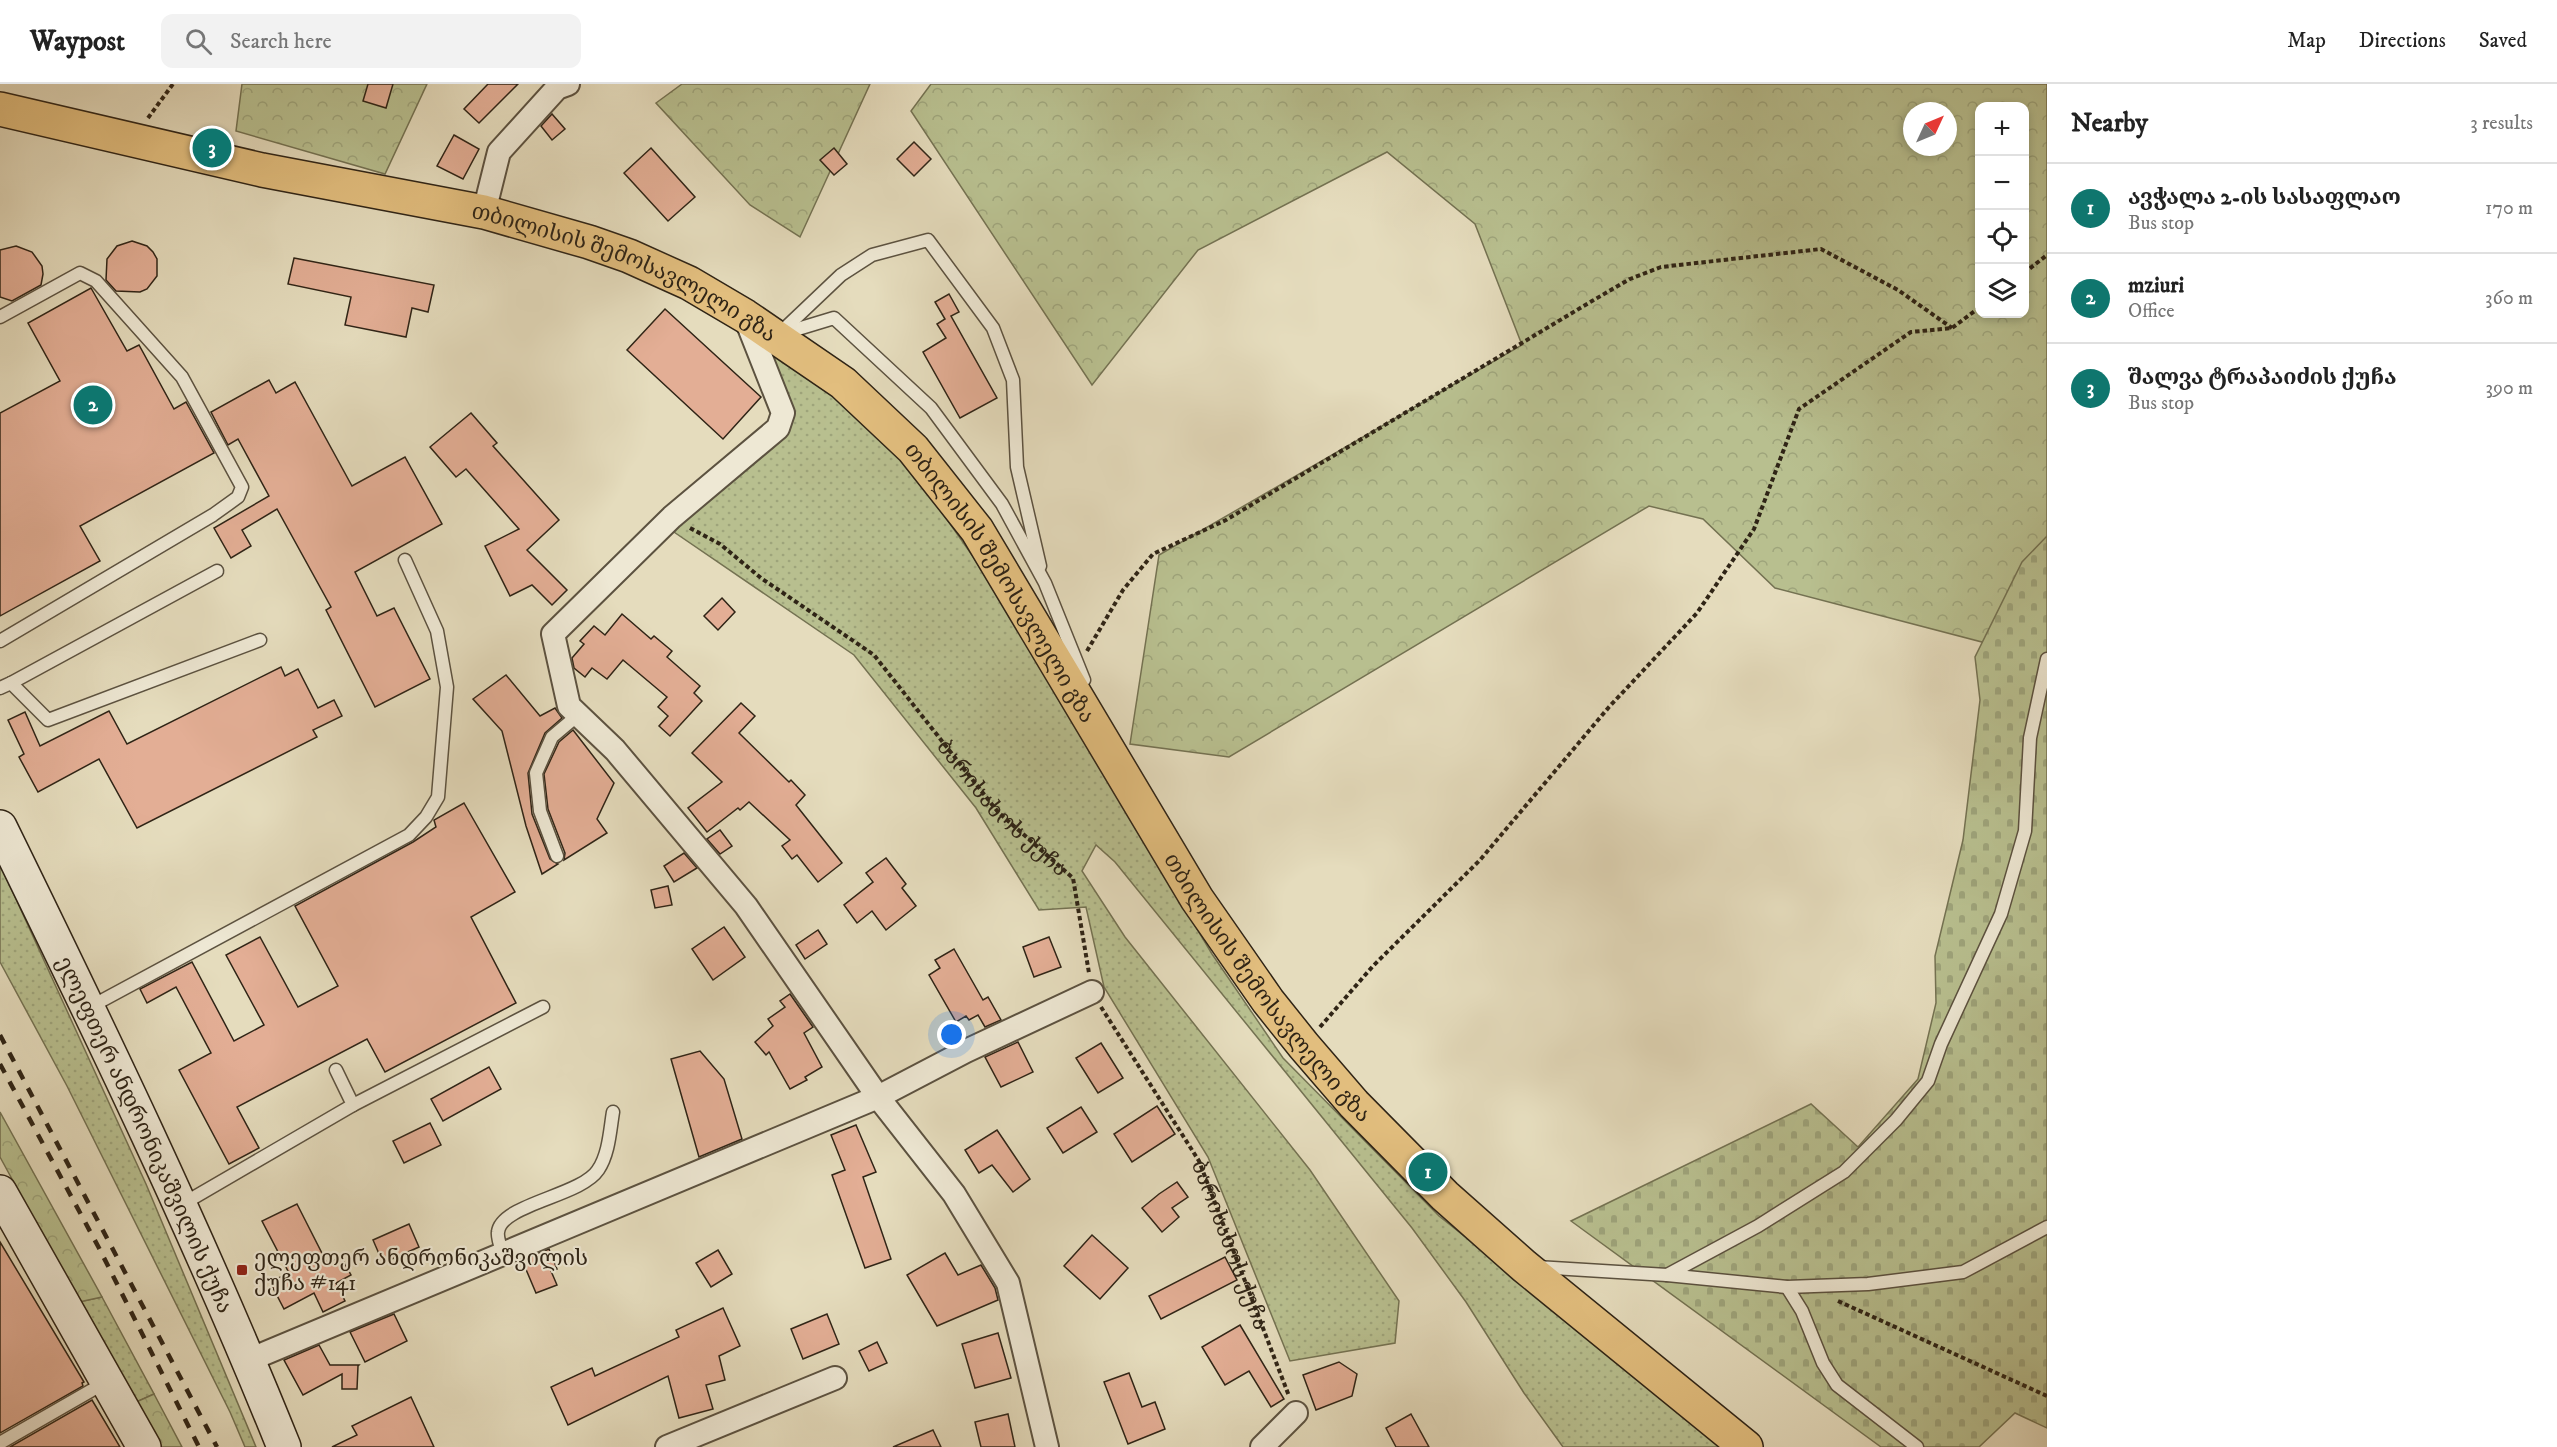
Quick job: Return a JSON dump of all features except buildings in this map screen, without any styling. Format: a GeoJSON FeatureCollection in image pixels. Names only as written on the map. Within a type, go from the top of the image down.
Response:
{"type":"FeatureCollection","features":[{"type":"Feature","properties":{"kind":"highway","name":"თბილისის შემოსავლელი გზა"},"geometry":{"type":"LineString","coordinates":[[0,109],[262,170],[484,212],[588,242],[629,256],[689,283],[778,335],[843,383],[913,449],[977,530],[1197,898],[1268,1001],[1304,1046],[1354,1104],[1437,1188],[1524,1266],[1746,1447]]}},
{"type":"Feature","properties":{"kind":"main road","name":"ელეფთერ ანდრონიკაშვილის ქუჩა"},"geometry":{"type":"LineString","coordinates":[[0,827],[89,1007],[180,1205],[249,1360],[284,1447]]}},
{"type":"Feature","properties":{"kind":"main road"},"geometry":{"type":"LineString","coordinates":[[0,1192],[144,1447]]}},
{"type":"Feature","properties":{"kind":"street"},"geometry":{"type":"LineString","coordinates":[[484,212],[500,152],[557,88],[568,84]]}},
{"type":"Feature","properties":{"kind":"street"},"geometry":{"type":"LineString","coordinates":[[745,316],[783,413],[778,428],[672,517],[553,634],[569,706],[615,750],[746,906],[878,1097],[954,1194],[1008,1283],[1047,1447]]}},
{"type":"Feature","properties":{"kind":"street"},"geometry":{"type":"LineString","coordinates":[[249,1360],[878,1097],[966,1051],[1092,992]]}},
{"type":"Feature","properties":{"kind":"street"},"geometry":{"type":"LineString","coordinates":[[667,1447],[835,1378]]}},
{"type":"Feature","properties":{"kind":"street"},"geometry":{"type":"LineString","coordinates":[[1262,1447],[1296,1413]]}},
{"type":"Feature","properties":{"kind":"lane"},"geometry":{"type":"LineString","coordinates":[[778,335],[840,275],[872,255],[928,240],[993,328],[1013,380],[1017,467],[1045,583]]}},
{"type":"Feature","properties":{"kind":"lane"},"geometry":{"type":"LineString","coordinates":[[0,317],[80,273],[96,280],[182,377],[242,487],[238,497],[213,515],[0,641]]}},
{"type":"Feature","properties":{"kind":"lane"},"geometry":{"type":"LineString","coordinates":[[778,335],[834,318],[931,408],[1002,504],[1045,583],[1078,667],[1135,797]]}},
{"type":"Feature","properties":{"kind":"lane"},"geometry":{"type":"LineString","coordinates":[[89,1007],[409,835],[426,817],[438,797],[447,687],[437,631],[405,560]]}},
{"type":"Feature","properties":{"kind":"lane"},"geometry":{"type":"LineString","coordinates":[[217,571],[5,685],[48,720],[260,640]]}},
{"type":"Feature","properties":{"kind":"lane"},"geometry":{"type":"LineString","coordinates":[[1667,1275],[1758,1226],[1844,1172],[1896,1120],[1928,1081],[1941,1044],[2001,914],[2025,831],[2030,738],[2047,659]]}},
{"type":"Feature","properties":{"kind":"lane"},"geometry":{"type":"LineString","coordinates":[[557,856],[540,811],[536,773],[552,737],[578,715]]}},
{"type":"Feature","properties":{"kind":"lane"},"geometry":{"type":"LineString","coordinates":[[180,1205],[353,1105],[543,1007]]}},
{"type":"Feature","properties":{"kind":"lane"},"geometry":{"type":"LineString","coordinates":[[336,1070],[353,1105]]}},
{"type":"Feature","properties":{"kind":"lane"},"geometry":{"type":"LineString","coordinates":[[503,1254],[497,1233],[502,1221],[515,1212],[584,1182],[599,1169],[606,1153],[613,1112]]}},
{"type":"Feature","properties":{"kind":"lane"},"geometry":{"type":"LineString","coordinates":[[1524,1266],[1667,1275],[1787,1287],[1868,1284],[1963,1272],[2047,1227]]}},
{"type":"Feature","properties":{"kind":"lane"},"geometry":{"type":"LineString","coordinates":[[1787,1287],[1802,1311],[1823,1363],[1837,1385],[1917,1447]]}},
{"type":"Feature","properties":{"kind":"lane"},"geometry":{"type":"LineString","coordinates":[[0,1443],[106,1382]]}},
{"type":"Feature","properties":{"kind":"path"},"geometry":{"type":"LineString","coordinates":[[140,140],[142,125],[173,84]]}},
{"type":"Feature","properties":{"kind":"path"},"geometry":{"type":"LineString","coordinates":[[1078,667],[1123,590],[1153,554],[1226,520],[1630,279],[1661,267],[1821,249],[1898,290],[1952,328]]}},
{"type":"Feature","properties":{"kind":"path"},"geometry":{"type":"LineString","coordinates":[[2029,270],[2047,255]]}},
{"type":"Feature","properties":{"kind":"path"},"geometry":{"type":"LineString","coordinates":[[1304,1046],[1373,966],[1480,860],[1609,707],[1697,613],[1754,529],[1799,409],[1911,332],[1952,328],[1975,311]]}},
{"type":"Feature","properties":{"kind":"path","name":"ბარისახოს ქუჩა"},"geometry":{"type":"LineString","coordinates":[[672,517],[720,544],[761,578],[874,655],[998,812],[1072,878],[1092,992],[1199,1161],[1296,1413]]}},
{"type":"Feature","properties":{"kind":"path"},"geometry":{"type":"LineString","coordinates":[[1804,1286],[2047,1396]]}},
{"type":"Feature","properties":{"kind":"green space"},"geometry":{"type":"Polygon","coordinates":[[[242,84],[427,84],[385,174],[236,131],[242,84]]]}},
{"type":"Feature","properties":{"kind":"green space"},"geometry":{"type":"Polygon","coordinates":[[[682,84],[870,84],[800,237],[750,205],[656,103],[682,84]]]}},
{"type":"Feature","properties":{"kind":"green space"},"geometry":{"type":"Polygon","coordinates":[[[931,84],[2047,84],[2047,659],[1775,588],[1703,519],[1649,506],[1229,757],[1130,744],[1159,555],[1522,345],[1475,224],[1387,152],[1198,250],[1092,385],[911,111],[931,84]]]}},
{"type":"Feature","properties":{"kind":"green space"},"geometry":{"type":"Polygon","coordinates":[[[768,346],[831,387],[890,446],[934,501],[974,558],[1023,637],[1212,954],[1283,1058],[1439,1216],[1730,1447],[1563,1447],[1524,1393],[1466,1302],[1412,1228],[1115,862],[1096,845],[1082,871],[1125,937],[1310,1170],[1399,1301],[1395,1343],[1290,1361],[1208,1157],[1104,987],[1086,907],[1039,910],[976,808],[854,655],[671,530],[785,434],[768,346]]]}},
{"type":"Feature","properties":{"kind":"green space"},"geometry":{"type":"Polygon","coordinates":[[[2047,536],[2047,1428],[2015,1413],[1979,1447],[1881,1447],[1571,1221],[1811,1104],[1858,1147],[1918,1079],[1936,1003],[1935,956],[1963,840],[1980,700],[1975,657],[2022,562],[2047,536]]]}},
{"type":"Feature","properties":{"kind":"green space"},"geometry":{"type":"Polygon","coordinates":[[[0,864],[146,1184],[256,1447],[245,1447],[230,1412],[67,1086],[0,962],[0,864]]]}},
{"type":"Feature","properties":{"kind":"green space"},"geometry":{"type":"Polygon","coordinates":[[[0,1112],[102,1297],[79,1302],[0,1157],[0,1112]]]}},
{"type":"Feature","properties":{"kind":"green space"},"geometry":{"type":"Polygon","coordinates":[[[102,1297],[154,1394],[134,1403],[79,1302],[102,1297]]]}},
{"type":"Feature","properties":{"kind":"green space"},"geometry":{"type":"Polygon","coordinates":[[[154,1394],[182,1447],[156,1447],[134,1403],[154,1394]]]}},
{"type":"Feature","properties":{"kind":"railway"},"geometry":{"type":"LineString","coordinates":[[0,1035],[217,1447]]}},
{"type":"Feature","properties":{"kind":"railway"},"geometry":{"type":"LineString","coordinates":[[0,1064],[99,1248],[199,1447]]}},
{"type":"Feature","properties":{"kind":"place","name":"შალვა ტრაპაიძის ქუჩა"},"geometry":{"type":"Point","coordinates":[212,148]}},
{"type":"Feature","properties":{"kind":"place","name":"mziuri"},"geometry":{"type":"Point","coordinates":[93,405]}},
{"type":"Feature","properties":{"kind":"place","name":"ავჭალა 2-ის სასაფლაო"},"geometry":{"type":"Point","coordinates":[1428,1172]}},
{"type":"Feature","properties":{"kind":"place","name":"ელეფთერ ანდრონიკაშვილის ქუჩა #141"},"geometry":{"type":"Point","coordinates":[242,1270]}}]}
